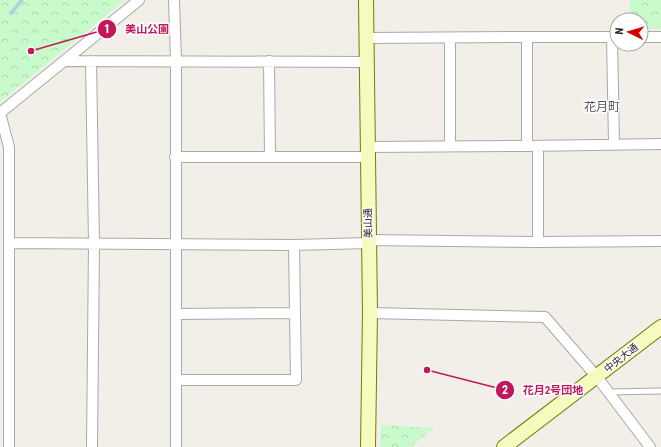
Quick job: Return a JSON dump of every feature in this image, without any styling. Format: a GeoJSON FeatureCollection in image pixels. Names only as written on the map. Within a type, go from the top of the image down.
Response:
{"type":"FeatureCollection","features":[{"type":"Feature","properties":{"kind":"street"},"geometry":{"type":"LineString","coordinates":[[9,447],[9,147],[0,113],[66,61],[139,0]]}},
{"type":"Feature","properties":{"kind":"street"},"geometry":{"type":"LineString","coordinates":[[174,0],[176,60],[176,447]]}},
{"type":"Feature","properties":{"kind":"street","name":"美山通"},"geometry":{"type":"LineString","coordinates":[[366,0],[370,313],[368,447]]}},
{"type":"Feature","properties":{"kind":"street"},"geometry":{"type":"LineString","coordinates":[[526,37],[527,146]]}},
{"type":"Feature","properties":{"kind":"street"},"geometry":{"type":"LineString","coordinates":[[366,38],[609,37]]}},
{"type":"Feature","properties":{"kind":"street"},"geometry":{"type":"LineString","coordinates":[[649,37],[661,37]]}},
{"type":"Feature","properties":{"kind":"street"},"geometry":{"type":"LineString","coordinates":[[450,38],[450,146]]}},
{"type":"Feature","properties":{"kind":"street"},"geometry":{"type":"LineString","coordinates":[[614,144],[615,52]]}},
{"type":"Feature","properties":{"kind":"street"},"geometry":{"type":"LineString","coordinates":[[66,61],[176,60],[367,62]]}},
{"type":"Feature","properties":{"kind":"street"},"geometry":{"type":"LineString","coordinates":[[91,61],[94,244],[92,447]]}},
{"type":"Feature","properties":{"kind":"street"},"geometry":{"type":"LineString","coordinates":[[269,61],[270,157]]}},
{"type":"Feature","properties":{"kind":"street"},"geometry":{"type":"LineString","coordinates":[[175,157],[270,157],[450,146],[661,144]]}},
{"type":"Feature","properties":{"kind":"street"},"geometry":{"type":"LineString","coordinates":[[538,146],[538,242]]}},
{"type":"Feature","properties":{"kind":"street"},"geometry":{"type":"LineString","coordinates":[[10,243],[294,244],[369,242],[661,241]]}},
{"type":"Feature","properties":{"kind":"street"},"geometry":{"type":"LineString","coordinates":[[176,380],[296,380],[294,244]]}},
{"type":"Feature","properties":{"kind":"street"},"geometry":{"type":"LineString","coordinates":[[176,314],[295,313]]}},
{"type":"Feature","properties":{"kind":"street"},"geometry":{"type":"LineString","coordinates":[[370,313],[545,317],[597,377],[650,447]]}},
{"type":"Feature","properties":{"kind":"street","name":"中央大通"},"geometry":{"type":"LineString","coordinates":[[504,447],[661,327]]}},
{"type":"Feature","properties":{"kind":"lane"},"geometry":{"type":"LineString","coordinates":[[608,392],[661,391]]}},
{"type":"Feature","properties":{"kind":"green space"},"geometry":{"type":"Polygon","coordinates":[[[0,0],[125,0],[0,102],[0,0]]]}},
{"type":"Feature","properties":{"kind":"green space"},"geometry":{"type":"Polygon","coordinates":[[[630,0],[661,0],[661,29],[649,29],[649,12],[630,12],[630,0]]]}},
{"type":"Feature","properties":{"kind":"green space"},"geometry":{"type":"Polygon","coordinates":[[[381,425],[434,428],[411,447],[380,447],[381,425]]]}},
{"type":"Feature","properties":{"kind":"waterway"},"geometry":{"type":"LineString","coordinates":[[11,13],[22,0]]}},
{"type":"Feature","properties":{"kind":"place","name":"美山公園"},"geometry":{"type":"Point","coordinates":[31,51]}},
{"type":"Feature","properties":{"kind":"place","name":"花月2号団地"},"geometry":{"type":"Point","coordinates":[427,370]}},
{"type":"Feature","properties":{"kind":"district","name":"花月町"},"geometry":{"type":"Point","coordinates":[602,107]}}]}
